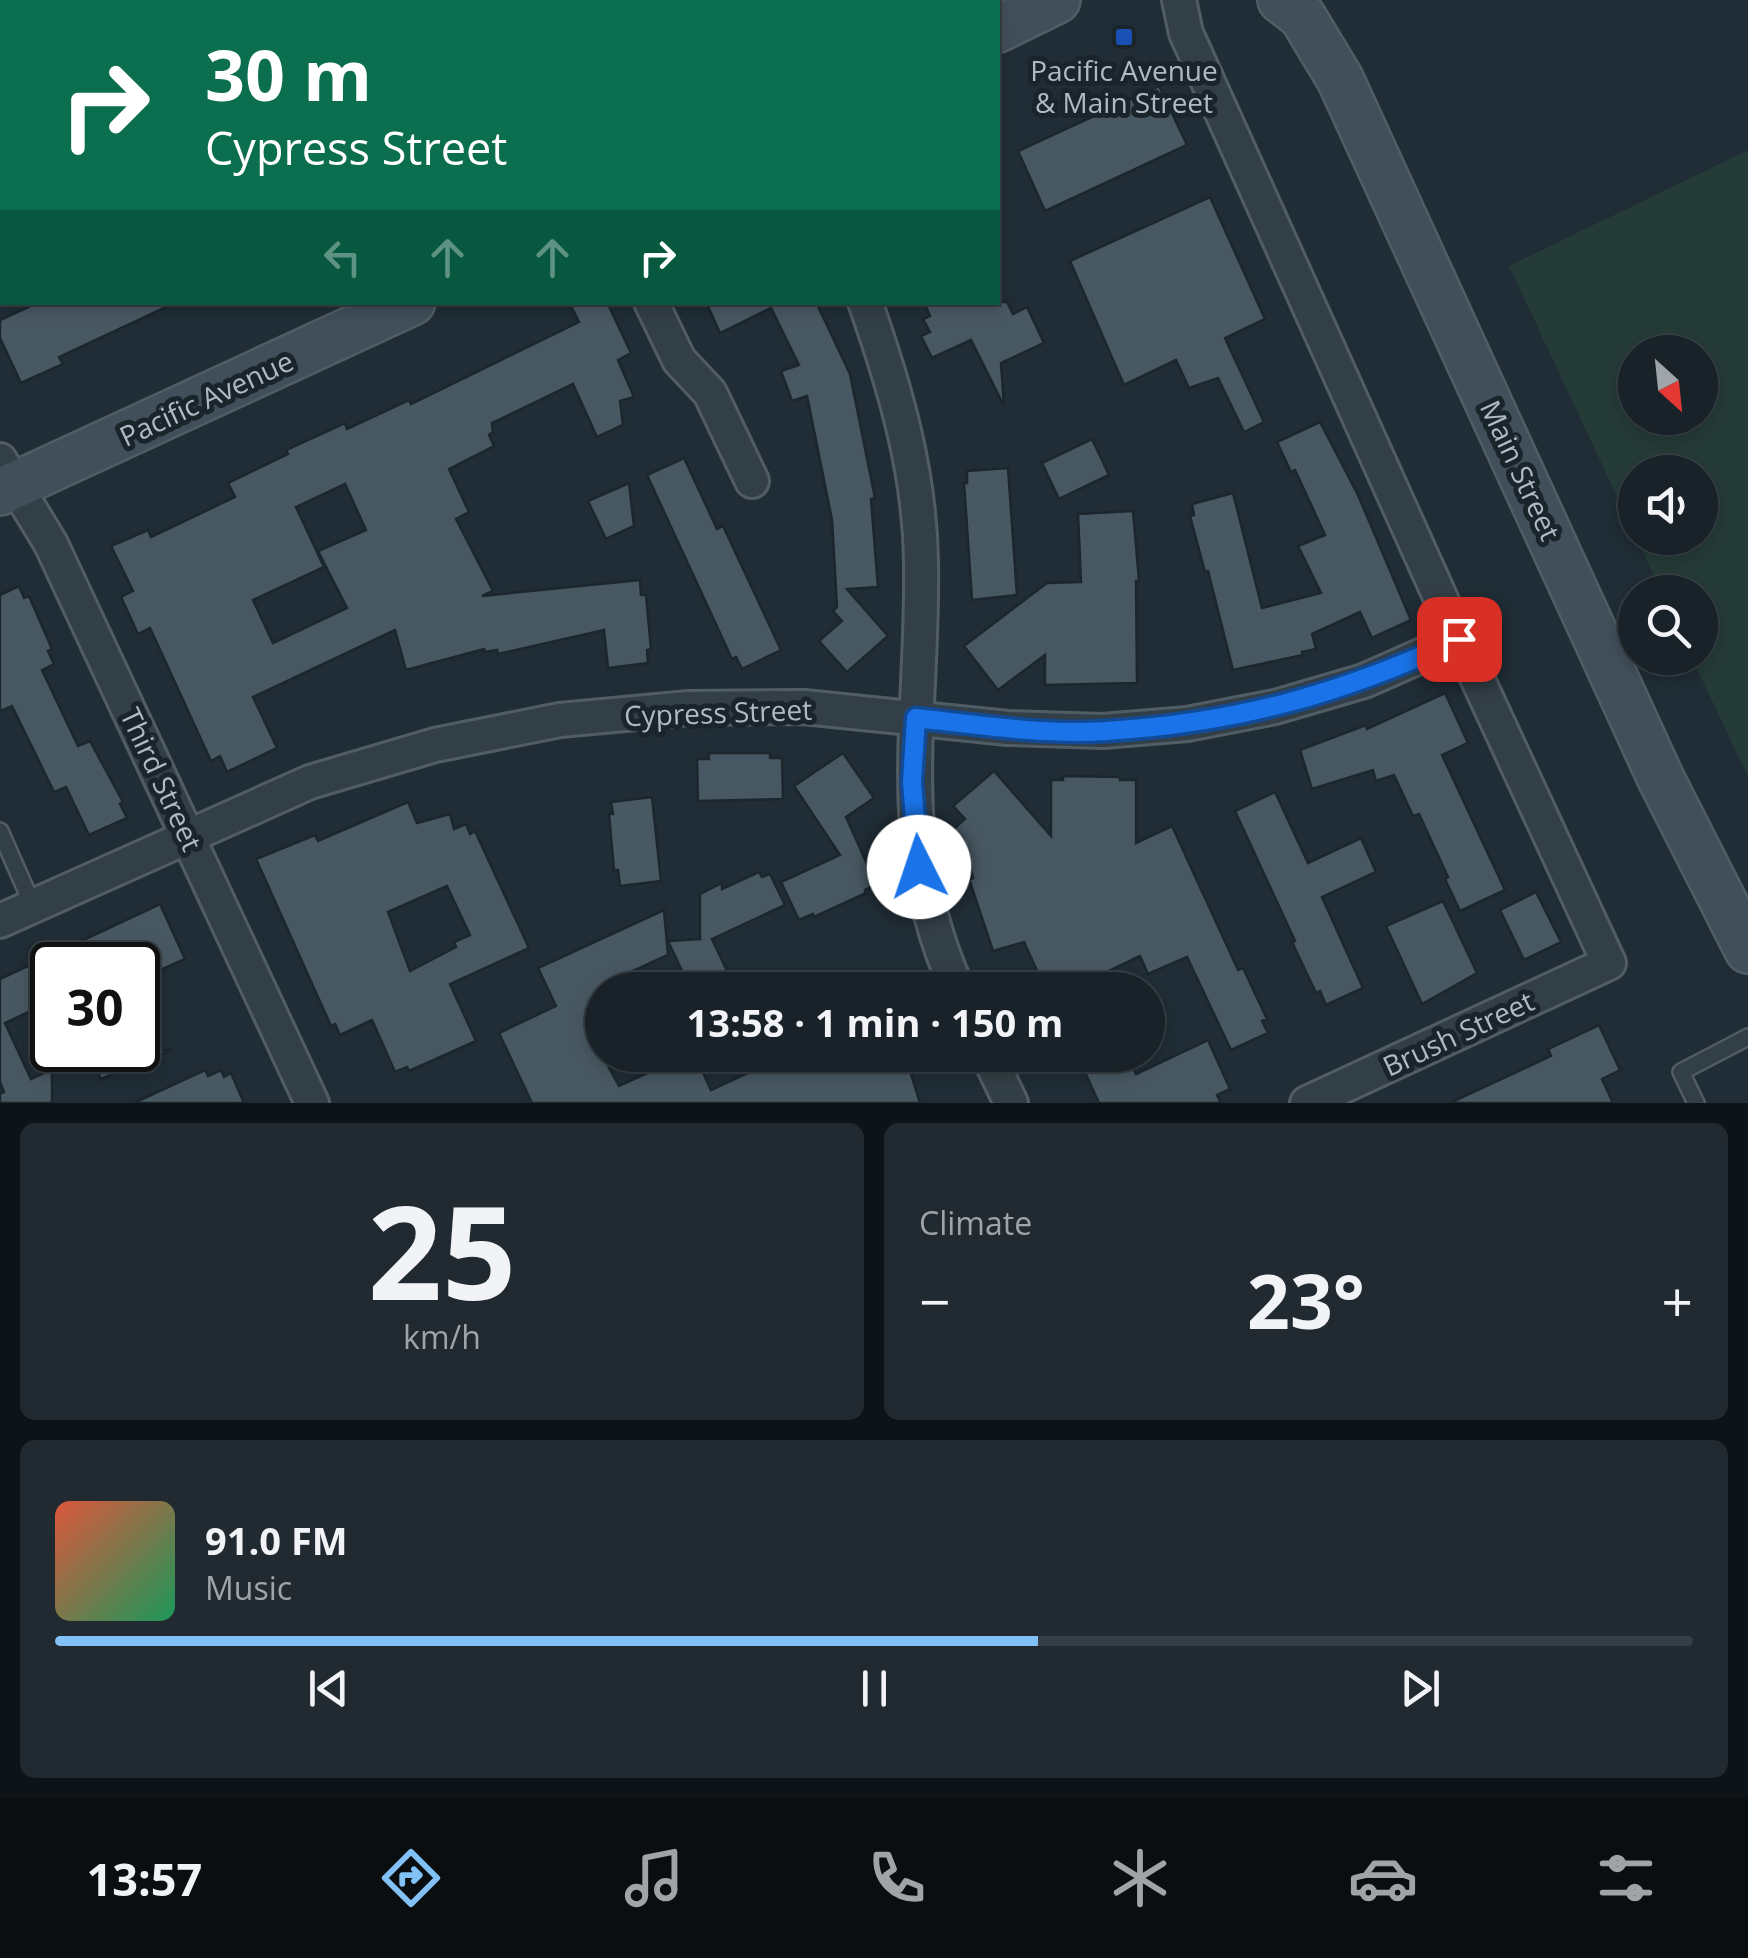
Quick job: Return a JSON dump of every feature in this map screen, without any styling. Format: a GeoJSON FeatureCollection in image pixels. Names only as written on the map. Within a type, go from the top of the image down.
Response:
{"type":"FeatureCollection","features":[{"type":"Feature","properties":{"kind":"street"},"geometry":{"type":"LineString","coordinates":[[1000,27],[1057,0]]}},
{"type":"Feature","properties":{"kind":"street"},"geometry":{"type":"LineString","coordinates":[[1179,0],[1186,33],[1459,639]]}},
{"type":"Feature","properties":{"kind":"street","name":"Main Street"},"geometry":{"type":"LineString","coordinates":[[1280,0],[1302,16],[1340,80],[1661,779],[1748,950]]}},
{"type":"Feature","properties":{"kind":"street"},"geometry":{"type":"LineString","coordinates":[[652,305],[679,360],[710,392],[752,481]]}},
{"type":"Feature","properties":{"kind":"street"},"geometry":{"type":"LineString","coordinates":[[867,305],[892,378],[913,466],[921,558],[912,782],[919,867],[933,924],[951,972]]}},
{"type":"Feature","properties":{"kind":"street","name":"Pacific Avenue"},"geometry":{"type":"LineString","coordinates":[[5,479],[386,308]]}},
{"type":"Feature","properties":{"kind":"street","name":"Third Street"},"geometry":{"type":"LineString","coordinates":[[5,479],[51,544],[312,1103]]}},
{"type":"Feature","properties":{"kind":"street","name":"Cypress Street"},"geometry":{"type":"LineString","coordinates":[[0,921],[310,782],[435,744],[560,720],[689,708],[804,707],[1008,728],[1103,732],[1187,724],[1275,707],[1364,681],[1459,639]]}},
{"type":"Feature","properties":{"kind":"street","name":"Brush Street"},"geometry":{"type":"LineString","coordinates":[[1307,1103],[1609,962],[1459,639]]}},
{"type":"Feature","properties":{"kind":"street"},"geometry":{"type":"LineString","coordinates":[[996,1072],[1010,1103]]}},
{"type":"Feature","properties":{"kind":"lane"},"geometry":{"type":"LineString","coordinates":[[0,831],[33,906]]}},
{"type":"Feature","properties":{"kind":"lane"},"geometry":{"type":"LineString","coordinates":[[1696,1103],[1681,1072],[1748,1037]]}},
{"type":"Feature","properties":{"kind":"green space"},"geometry":{"type":"Polygon","coordinates":[[[1748,150],[1748,777],[1700,675],[1718,675],[1718,575],[1654,575],[1644,555],[1718,555],[1718,455],[1618,455],[1618,499],[1509,266],[1748,150]]]}},
{"type":"Feature","properties":{"kind":"building"},"geometry":{"type":"Polygon","coordinates":[[[1159,86],[1187,145],[1045,211],[1018,151],[1159,86]]]}},
{"type":"Feature","properties":{"kind":"building"},"geometry":{"type":"Polygon","coordinates":[[[1210,197],[1265,319],[1225,338],[1264,422],[1244,432],[1218,378],[1189,388],[1176,360],[1124,385],[1070,261],[1210,197]]]}},
{"type":"Feature","properties":{"kind":"building"},"geometry":{"type":"Polygon","coordinates":[[[1007,302],[1013,314],[1027,307],[1044,343],[1001,363],[1004,406],[971,340],[932,358],[921,336],[930,332],[923,319],[930,316],[925,305],[1007,302]]]}},
{"type":"Feature","properties":{"kind":"building"},"geometry":{"type":"Polygon","coordinates":[[[32,305],[171,305],[59,357],[63,364],[21,383],[0,338],[0,320],[32,305]]]}},
{"type":"Feature","properties":{"kind":"building"},"geometry":{"type":"Polygon","coordinates":[[[570,305],[608,305],[631,353],[618,360],[634,397],[620,401],[623,425],[597,437],[573,384],[492,423],[493,432],[489,435],[494,446],[449,469],[469,512],[456,519],[493,591],[482,596],[640,580],[641,595],[646,595],[651,649],[647,650],[648,663],[608,668],[604,630],[498,654],[497,650],[484,649],[406,670],[395,630],[253,697],[277,748],[227,772],[220,756],[211,761],[150,628],[138,634],[121,597],[133,591],[111,546],[148,530],[151,537],[235,497],[228,483],[288,454],[286,450],[345,423],[347,429],[409,400],[411,404],[579,322],[570,305]],[[345,484],[296,507],[324,567],[253,600],[273,643],[347,608],[318,551],[366,530],[345,484]]]}},
{"type":"Feature","properties":{"kind":"building"},"geometry":{"type":"Polygon","coordinates":[[[707,305],[817,305],[850,374],[875,498],[871,499],[878,587],[847,589],[888,636],[847,672],[819,641],[842,621],[833,611],[837,607],[832,520],[807,396],[792,401],[781,371],[799,365],[771,308],[720,333],[707,305]]]}},
{"type":"Feature","properties":{"kind":"building"},"geometry":{"type":"Polygon","coordinates":[[[1320,422],[1358,495],[1411,620],[1372,638],[1360,612],[1312,634],[1316,649],[1302,652],[1303,655],[1233,670],[1190,516],[1194,515],[1192,504],[1233,493],[1262,608],[1321,593],[1298,546],[1325,535],[1295,470],[1291,472],[1277,442],[1320,422]]]}},
{"type":"Feature","properties":{"kind":"building"},"geometry":{"type":"Polygon","coordinates":[[[1092,439],[1109,475],[1059,499],[1042,463],[1092,439]]]}},
{"type":"Feature","properties":{"kind":"building"},"geometry":{"type":"Polygon","coordinates":[[[684,458],[717,529],[723,526],[781,650],[742,669],[736,657],[732,659],[647,475],[684,458]]]}},
{"type":"Feature","properties":{"kind":"building"},"geometry":{"type":"Polygon","coordinates":[[[1008,468],[1017,595],[972,600],[964,483],[967,471],[1008,468]]]}},
{"type":"Feature","properties":{"kind":"building"},"geometry":{"type":"Polygon","coordinates":[[[629,483],[634,526],[606,539],[588,501],[629,483]]]}},
{"type":"Feature","properties":{"kind":"building"},"geometry":{"type":"Polygon","coordinates":[[[1133,511],[1139,581],[1137,683],[1045,685],[1045,655],[998,690],[964,646],[1047,583],[1081,582],[1078,514],[1133,511]]]}},
{"type":"Feature","properties":{"kind":"building"},"geometry":{"type":"Polygon","coordinates":[[[19,586],[24,598],[29,596],[52,649],[48,651],[54,664],[42,670],[78,746],[90,741],[123,802],[120,804],[127,818],[89,835],[66,787],[54,792],[12,706],[0,711],[0,595],[19,586]]]}},
{"type":"Feature","properties":{"kind":"building"},"geometry":{"type":"Polygon","coordinates":[[[1445,693],[1468,743],[1442,755],[1505,890],[1460,911],[1419,814],[1413,816],[1394,775],[1376,781],[1373,770],[1312,789],[1300,750],[1366,725],[1367,729],[1445,693]]]}},
{"type":"Feature","properties":{"kind":"building"},"geometry":{"type":"Polygon","coordinates":[[[709,753],[770,753],[770,758],[782,758],[783,799],[698,801],[697,759],[709,759],[709,753]]]}},
{"type":"Feature","properties":{"kind":"building"},"geometry":{"type":"Polygon","coordinates":[[[843,753],[874,798],[846,817],[876,884],[866,893],[799,920],[781,882],[840,855],[794,786],[843,753]]]}},
{"type":"Feature","properties":{"kind":"building"},"geometry":{"type":"Polygon","coordinates":[[[994,771],[1051,836],[1051,780],[1063,780],[1063,776],[1136,780],[1136,843],[1172,826],[1238,970],[1243,968],[1267,1019],[1262,1021],[1268,1033],[1231,1050],[1187,957],[1153,972],[1147,972],[1140,956],[1107,972],[1038,972],[1024,942],[993,951],[969,879],[973,878],[965,849],[950,832],[965,819],[953,806],[994,771]]]}},
{"type":"Feature","properties":{"kind":"building"},"geometry":{"type":"Polygon","coordinates":[[[1275,792],[1308,863],[1361,838],[1376,872],[1322,897],[1363,988],[1326,1005],[1320,991],[1316,993],[1292,942],[1295,941],[1235,811],[1275,792]]]}},
{"type":"Feature","properties":{"kind":"building"},"geometry":{"type":"Polygon","coordinates":[[[652,797],[661,881],[620,886],[618,870],[614,870],[611,802],[652,797]]]}},
{"type":"Feature","properties":{"kind":"building"},"geometry":{"type":"Polygon","coordinates":[[[408,802],[417,823],[450,814],[454,829],[466,824],[470,834],[475,831],[529,948],[450,984],[476,1041],[409,1071],[407,1067],[395,1072],[372,1020],[340,1035],[335,1024],[331,1026],[256,859],[315,835],[318,841],[408,802]],[[447,886],[388,912],[410,971],[456,947],[454,942],[470,935],[447,886]]]}},
{"type":"Feature","properties":{"kind":"building"},"geometry":{"type":"Polygon","coordinates":[[[759,872],[762,877],[770,874],[785,905],[712,939],[728,972],[683,972],[668,941],[700,939],[700,894],[722,883],[722,889],[759,872]]]}},
{"type":"Feature","properties":{"kind":"building"},"geometry":{"type":"Polygon","coordinates":[[[1536,892],[1561,942],[1524,960],[1500,910],[1536,892]]]}},
{"type":"Feature","properties":{"kind":"building"},"geometry":{"type":"Polygon","coordinates":[[[1443,901],[1477,973],[1422,1004],[1386,926],[1443,901]]]}},
{"type":"Feature","properties":{"kind":"building"},"geometry":{"type":"Polygon","coordinates":[[[160,904],[185,959],[160,970],[160,942],[79,942],[160,904]]]}},
{"type":"Feature","properties":{"kind":"building"},"geometry":{"type":"Polygon","coordinates":[[[664,910],[668,955],[631,972],[585,972],[585,1072],[611,1072],[619,1086],[650,1072],[703,1072],[711,1090],[750,1072],[910,1072],[920,1103],[532,1103],[499,1033],[556,1006],[538,968],[664,910]]]}},
{"type":"Feature","properties":{"kind":"building"},"geometry":{"type":"Polygon","coordinates":[[[30,965],[30,1011],[5,1023],[31,1079],[52,1072],[52,1103],[0,1103],[0,1094],[4,1092],[0,1082],[0,979],[30,965]]]}},
{"type":"Feature","properties":{"kind":"building"},"geometry":{"type":"Polygon","coordinates":[[[1599,1025],[1620,1070],[1602,1079],[1613,1103],[1450,1103],[1551,1056],[1548,1049],[1599,1025]]]}},
{"type":"Feature","properties":{"kind":"building"},"geometry":{"type":"Polygon","coordinates":[[[1208,1040],[1230,1089],[1217,1095],[1221,1103],[1099,1103],[1085,1072],[1165,1072],[1165,1060],[1208,1040]]]}},
{"type":"Feature","properties":{"kind":"building"},"geometry":{"type":"Polygon","coordinates":[[[205,1070],[208,1076],[221,1070],[224,1077],[231,1073],[244,1103],[134,1103],[205,1070]]]}},
{"type":"Feature","properties":{"kind":"building"},"geometry":{"type":"Polygon","coordinates":[[[98,1072],[118,1072],[101,1079],[98,1072]]]}},
{"type":"Feature","properties":{"kind":"place","name":"Pacific Avenue & Main Street"},"geometry":{"type":"Point","coordinates":[1124,37]}},
{"type":"Feature","properties":{"kind":"route"},"geometry":{"type":"LineString","coordinates":[[919,867],[912,782],[916,718],[1008,728],[1103,732],[1187,724],[1275,707],[1364,681],[1459,639]]}}]}
